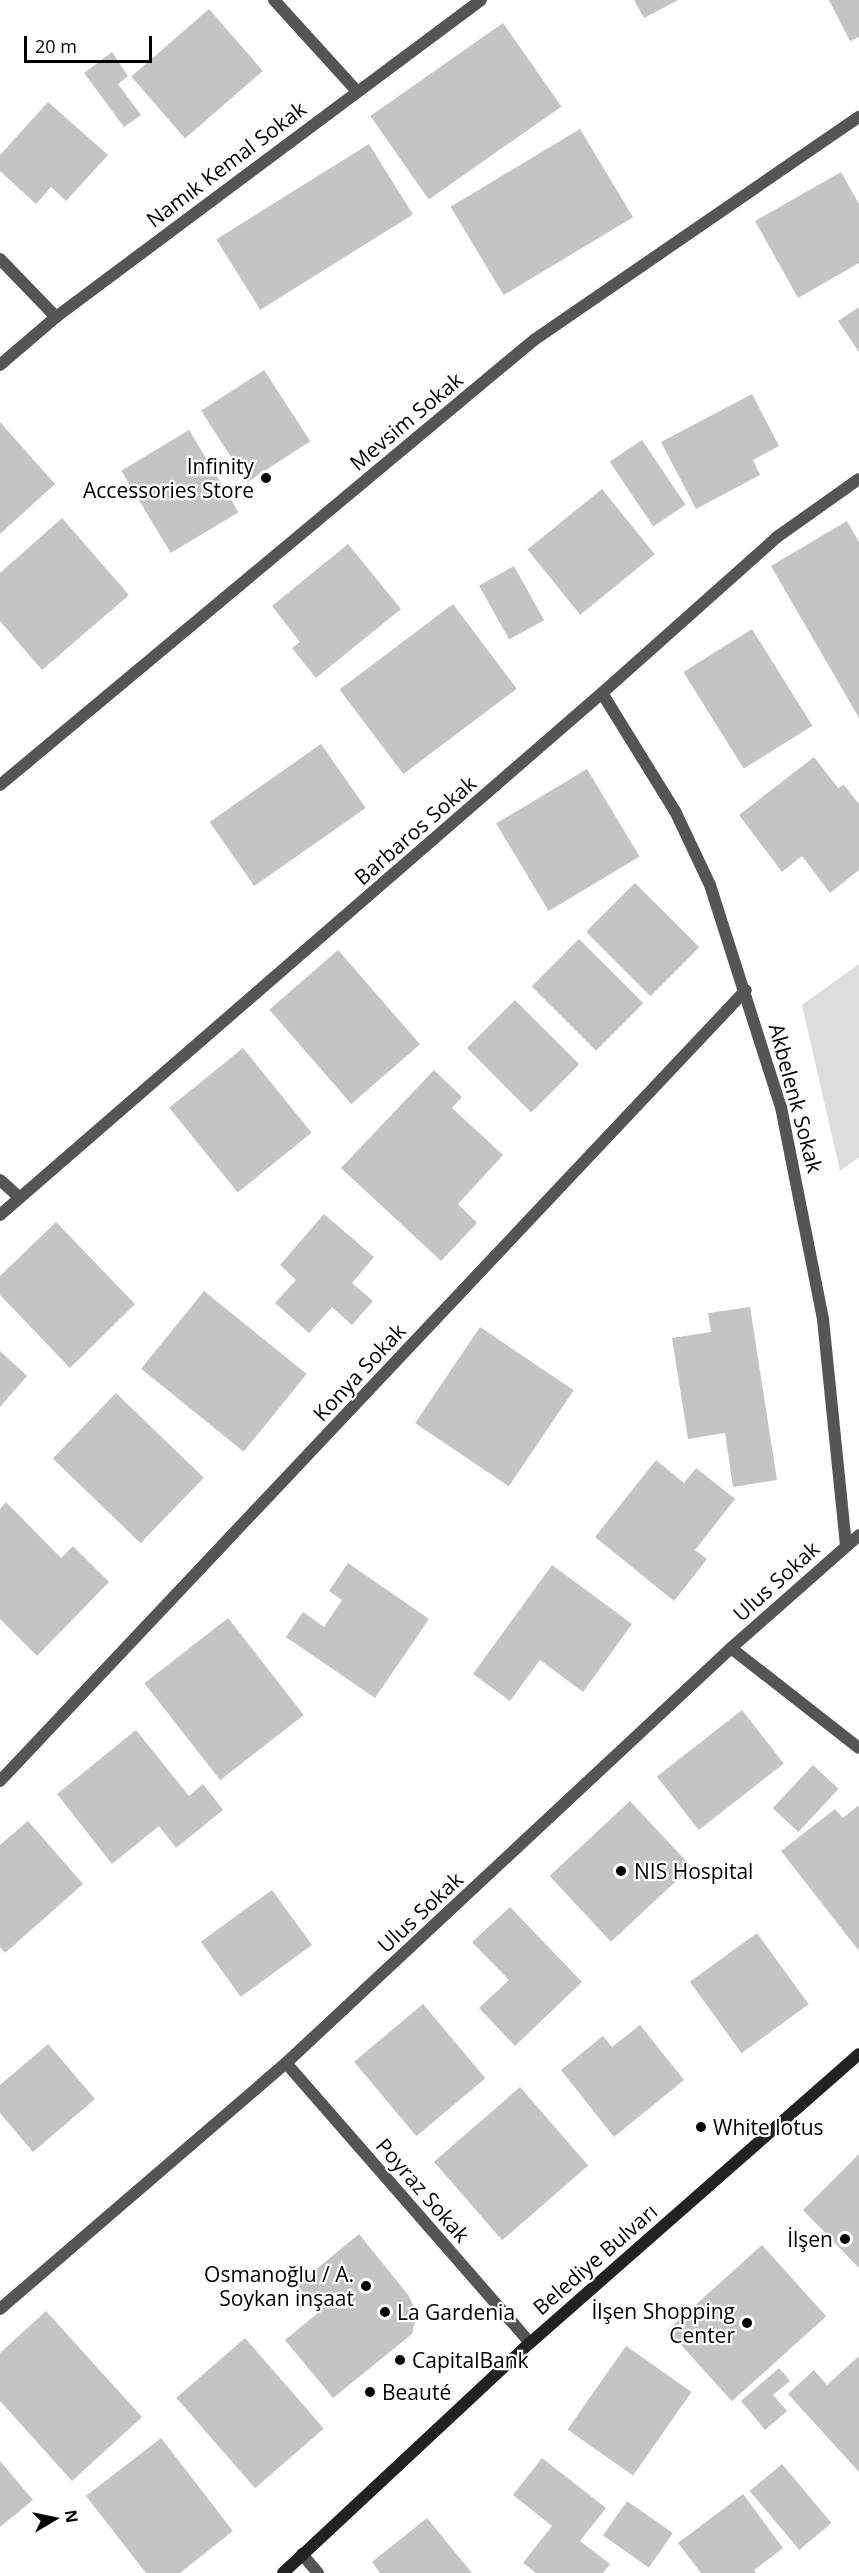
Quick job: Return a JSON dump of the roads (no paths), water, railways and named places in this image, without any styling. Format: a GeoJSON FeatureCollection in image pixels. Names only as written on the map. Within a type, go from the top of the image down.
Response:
{"type":"FeatureCollection","features":[{"type":"Feature","properties":{"kind":"main road","name":"Belediye Bulvarı"},"geometry":{"type":"LineString","coordinates":[[283,2573],[530,2343],[859,2054]]}},
{"type":"Feature","properties":{"kind":"street"},"geometry":{"type":"LineString","coordinates":[[274,0],[356,90]]}},
{"type":"Feature","properties":{"kind":"street","name":"Namık Kemal Sokak"},"geometry":{"type":"LineString","coordinates":[[0,365],[56,317],[356,90],[481,0]]}},
{"type":"Feature","properties":{"kind":"street","name":"Mevsim Sokak"},"geometry":{"type":"LineString","coordinates":[[0,785],[534,340],[859,117]]}},
{"type":"Feature","properties":{"kind":"street"},"geometry":{"type":"LineString","coordinates":[[0,259],[56,317]]}},
{"type":"Feature","properties":{"kind":"street","name":"Barbaros Sokak"},"geometry":{"type":"LineString","coordinates":[[0,1215],[18,1197],[602,693],[777,537],[859,479]]}},
{"type":"Feature","properties":{"kind":"street","name":"Akbelenk Sokak"},"geometry":{"type":"LineString","coordinates":[[602,693],[699,860],[724,918],[781,1107],[811,1247],[830,1375],[846,1545]]}},
{"type":"Feature","properties":{"kind":"street","name":"Konya Sokak"},"geometry":{"type":"LineString","coordinates":[[0,1781],[746,990]]}},
{"type":"Feature","properties":{"kind":"street"},"geometry":{"type":"LineString","coordinates":[[0,1180],[18,1197]]}},
{"type":"Feature","properties":{"kind":"street","name":"Ulus Sokak"},"geometry":{"type":"LineString","coordinates":[[0,2309],[286,2063],[731,1648],[859,1535]]}},
{"type":"Feature","properties":{"kind":"street"},"geometry":{"type":"LineString","coordinates":[[731,1648],[859,1748]]}},
{"type":"Feature","properties":{"kind":"street","name":"Poyraz Sokak"},"geometry":{"type":"LineString","coordinates":[[286,2063],[530,2343]]}},
{"type":"Feature","properties":{"kind":"street"},"geometry":{"type":"LineString","coordinates":[[302,2554],[318,2573]]}},
{"type":"Feature","properties":{"kind":"place","name":"Infinity Accessories Store"},"geometry":{"type":"Point","coordinates":[266,478]}},
{"type":"Feature","properties":{"kind":"place","name":"NIS Hospital"},"geometry":{"type":"Point","coordinates":[621,1871]}},
{"type":"Feature","properties":{"kind":"place","name":"White lotus"},"geometry":{"type":"Point","coordinates":[701,2127]}},
{"type":"Feature","properties":{"kind":"place","name":"İlşen"},"geometry":{"type":"Point","coordinates":[845,2239]}},
{"type":"Feature","properties":{"kind":"place","name":"Osmanoğlu / A. Soykan inşaat"},"geometry":{"type":"Point","coordinates":[366,2286]}},
{"type":"Feature","properties":{"kind":"place","name":"La Gardenia"},"geometry":{"type":"Point","coordinates":[385,2312]}},
{"type":"Feature","properties":{"kind":"place","name":"İlşen Shopping Center"},"geometry":{"type":"Point","coordinates":[747,2323]}},
{"type":"Feature","properties":{"kind":"place","name":"CapitalBank"},"geometry":{"type":"Point","coordinates":[400,2360]}},
{"type":"Feature","properties":{"kind":"place","name":"Beauté"},"geometry":{"type":"Point","coordinates":[370,2392]}}]}
